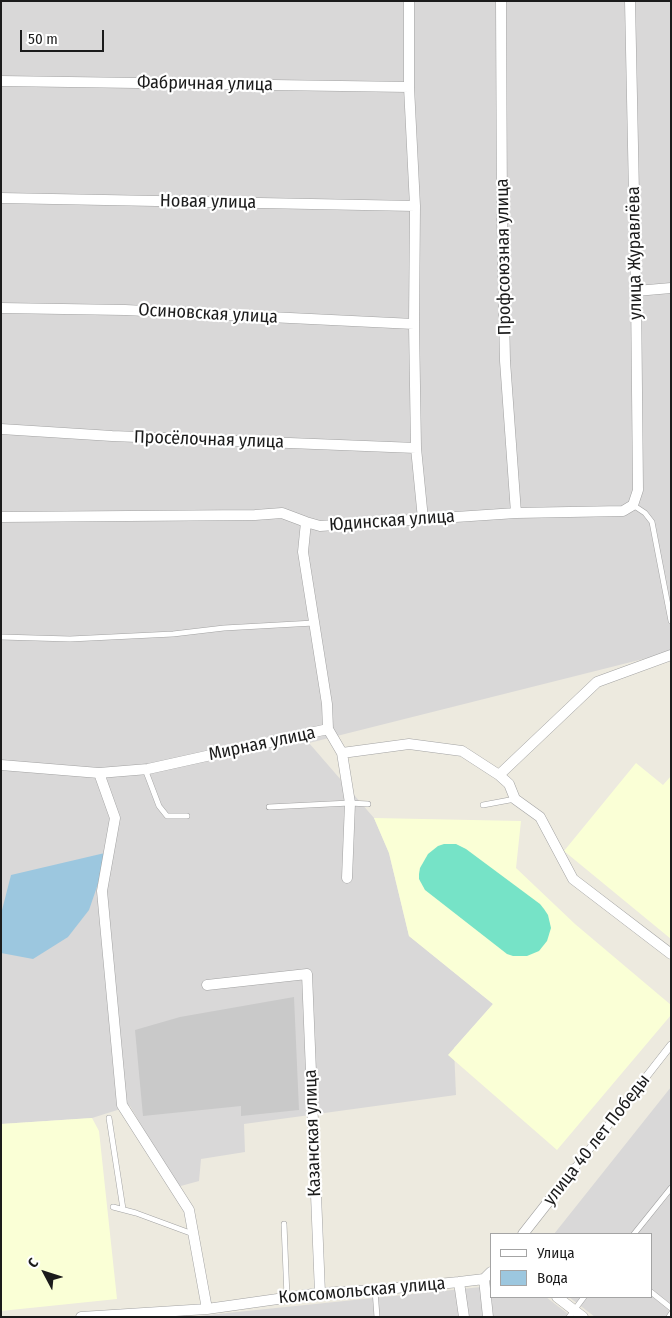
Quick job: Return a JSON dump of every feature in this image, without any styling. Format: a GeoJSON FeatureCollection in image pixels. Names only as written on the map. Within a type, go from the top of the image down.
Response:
{"type":"FeatureCollection","features":[{"type":"Feature","properties":{"kind":"street"},"geometry":{"type":"LineString","coordinates":[[409,1],[409,87],[415,206],[416,448],[423,519]]}},
{"type":"Feature","properties":{"kind":"street","name":"Профсоюзная улица"},"geometry":{"type":"LineString","coordinates":[[501,1],[505,362],[516,513]]}},
{"type":"Feature","properties":{"kind":"street","name":"улица Журавлёва"},"geometry":{"type":"LineString","coordinates":[[630,1],[638,490],[633,505]]}},
{"type":"Feature","properties":{"kind":"street","name":"Фабричная улица"},"geometry":{"type":"LineString","coordinates":[[1,81],[409,87]]}},
{"type":"Feature","properties":{"kind":"street","name":"Новая улица"},"geometry":{"type":"LineString","coordinates":[[1,198],[415,206]]}},
{"type":"Feature","properties":{"kind":"street"},"geometry":{"type":"LineString","coordinates":[[636,291],[671,288]]}},
{"type":"Feature","properties":{"kind":"street","name":"Осиновская улица"},"geometry":{"type":"LineString","coordinates":[[1,308],[136,310],[414,324]]}},
{"type":"Feature","properties":{"kind":"street","name":"Просёлочная улица"},"geometry":{"type":"LineString","coordinates":[[1,429],[112,436],[416,448]]}},
{"type":"Feature","properties":{"kind":"street","name":"Юдинская улица"},"geometry":{"type":"LineString","coordinates":[[1,517],[255,515],[282,513],[320,526],[516,513],[623,511],[633,505]]}},
{"type":"Feature","properties":{"kind":"street"},"geometry":{"type":"LineString","coordinates":[[306,522],[303,552],[327,704],[328,729]]}},
{"type":"Feature","properties":{"kind":"street"},"geometry":{"type":"LineString","coordinates":[[499,775],[597,682],[671,655]]}},
{"type":"Feature","properties":{"kind":"street","name":"Мирная улица"},"geometry":{"type":"LineString","coordinates":[[1,765],[99,773],[145,770],[328,729],[342,753]]}},
{"type":"Feature","properties":{"kind":"street"},"geometry":{"type":"LineString","coordinates":[[347,878],[350,803],[342,753],[409,744],[462,751],[499,775],[509,784],[515,798],[540,817],[573,879],[671,954]]}},
{"type":"Feature","properties":{"kind":"street"},"geometry":{"type":"LineString","coordinates":[[99,773],[115,818],[102,890],[122,1105],[189,1210],[207,1309]]}},
{"type":"Feature","properties":{"kind":"street","name":"Казанская улица"},"geometry":{"type":"LineString","coordinates":[[206,985],[307,974],[320,1293]]}},
{"type":"Feature","properties":{"kind":"street","name":"улица 40 лет Победы"},"geometry":{"type":"LineString","coordinates":[[524,1233],[671,1045]]}},
{"type":"Feature","properties":{"kind":"street"},"geometry":{"type":"LineString","coordinates":[[487,1275],[488,1317]]}},
{"type":"Feature","properties":{"kind":"street","name":"Комсомольская улица"},"geometry":{"type":"LineString","coordinates":[[81,1317],[181,1314],[320,1293],[460,1282],[487,1275]]}},
{"type":"Feature","properties":{"kind":"street"},"geometry":{"type":"LineString","coordinates":[[460,1282],[464,1317]]}},
{"type":"Feature","properties":{"kind":"street"},"geometry":{"type":"LineString","coordinates":[[558,1298],[572,1313],[583,1317]]}},
{"type":"Feature","properties":{"kind":"lane"},"geometry":{"type":"LineString","coordinates":[[633,505],[645,513],[652,522],[671,621]]}},
{"type":"Feature","properties":{"kind":"lane"},"geometry":{"type":"LineString","coordinates":[[1,637],[79,639],[314,623]]}},
{"type":"Feature","properties":{"kind":"lane"},"geometry":{"type":"LineString","coordinates":[[145,770],[159,806],[167,816],[187,816]]}},
{"type":"Feature","properties":{"kind":"lane"},"geometry":{"type":"LineString","coordinates":[[483,804],[515,798]]}},
{"type":"Feature","properties":{"kind":"lane"},"geometry":{"type":"LineString","coordinates":[[269,807],[350,803],[368,804]]}},
{"type":"Feature","properties":{"kind":"lane"},"geometry":{"type":"LineString","coordinates":[[109,1118],[123,1209]]}},
{"type":"Feature","properties":{"kind":"lane"},"geometry":{"type":"LineString","coordinates":[[635,1233],[671,1188]]}},
{"type":"Feature","properties":{"kind":"lane"},"geometry":{"type":"LineString","coordinates":[[113,1207],[136,1213],[193,1234]]}},
{"type":"Feature","properties":{"kind":"lane"},"geometry":{"type":"LineString","coordinates":[[284,1224],[287,1297]]}},
{"type":"Feature","properties":{"kind":"lane"},"geometry":{"type":"LineString","coordinates":[[375,1290],[377,1317]]}},
{"type":"Feature","properties":{"kind":"lane"},"geometry":{"type":"LineString","coordinates":[[652,1293],[671,1308]]}},
{"type":"Feature","properties":{"kind":"lane"},"geometry":{"type":"LineString","coordinates":[[572,1313],[583,1298]]}},
{"type":"Feature","properties":{"kind":"shaded area"},"geometry":{"type":"Polygon","coordinates":[[[1,1],[671,1],[671,652],[309,743],[374,818],[389,853],[409,936],[493,1004],[454,1048],[456,1095],[244,1124],[245,1152],[201,1159],[199,1181],[177,1187],[130,1106],[92,1118],[1,1124],[1,1]]]}},
{"type":"Feature","properties":{"kind":"shaded area"},"geometry":{"type":"Polygon","coordinates":[[[636,763],[663,785],[671,776],[671,939],[564,851],[636,763]]]}},
{"type":"Feature","properties":{"kind":"shaded area"},"geometry":{"type":"Polygon","coordinates":[[[374,818],[521,821],[516,868],[575,924],[671,1005],[671,1015],[557,1150],[448,1055],[493,1004],[409,936],[389,853],[374,818]]]}},
{"type":"Feature","properties":{"kind":"shaded area"},"geometry":{"type":"Polygon","coordinates":[[[294,997],[299,1110],[241,1116],[241,1106],[143,1116],[135,1030],[180,1017],[294,997]]]}},
{"type":"Feature","properties":{"kind":"shaded area"},"geometry":{"type":"Polygon","coordinates":[[[671,1087],[671,1317],[595,1317],[570,1298],[652,1298],[652,1233],[555,1233],[671,1087]]]}},
{"type":"Feature","properties":{"kind":"shaded area"},"geometry":{"type":"Polygon","coordinates":[[[92,1118],[99,1131],[117,1299],[1,1311],[1,1124],[92,1118]]]}},
{"type":"Feature","properties":{"kind":"shaded area"},"geometry":{"type":"Polygon","coordinates":[[[490,1286],[490,1298],[547,1298],[572,1317],[188,1317],[490,1286]]]}},
{"type":"Feature","properties":{"kind":"green space"},"geometry":{"type":"Polygon","coordinates":[[[444,844],[456,844],[466,849],[540,904],[548,915],[551,928],[547,941],[539,951],[527,956],[507,954],[425,890],[419,879],[420,868],[428,854],[444,844]]]}},
{"type":"Feature","properties":{"kind":"water"},"geometry":{"type":"Polygon","coordinates":[[[109,852],[89,910],[68,937],[33,959],[1,953],[1,914],[11,875],[109,852]]]}}]}
